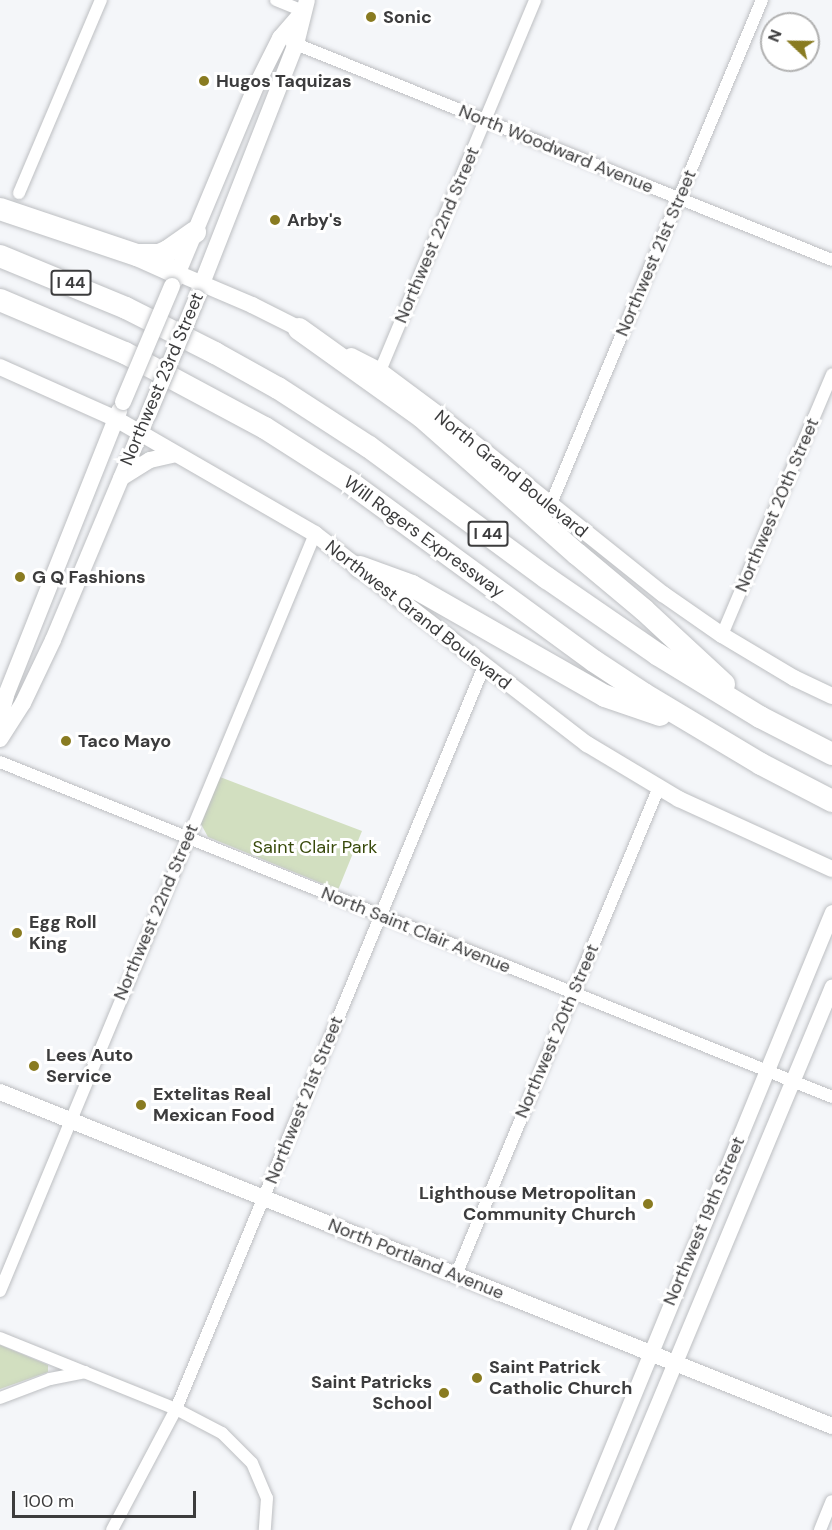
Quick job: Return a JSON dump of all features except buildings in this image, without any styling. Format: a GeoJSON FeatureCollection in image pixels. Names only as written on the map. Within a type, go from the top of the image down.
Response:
{"type":"FeatureCollection","features":[{"type":"Feature","properties":{"kind":"highway"},"geometry":{"type":"LineString","coordinates":[[0,209],[137,255],[175,280]]}},
{"type":"Feature","properties":{"kind":"highway"},"geometry":{"type":"LineString","coordinates":[[137,255],[159,255],[195,232]]}},
{"type":"Feature","properties":{"kind":"highway","name":"I 44"},"geometry":{"type":"LineString","coordinates":[[0,256],[126,308],[278,388],[387,459],[607,620],[760,717],[832,754]]}},
{"type":"Feature","properties":{"kind":"highway","name":"Will Rogers Expressway"},"geometry":{"type":"LineString","coordinates":[[0,300],[125,353],[265,428],[348,481],[594,661],[698,728],[832,801]]}},
{"type":"Feature","properties":{"kind":"highway"},"geometry":{"type":"LineString","coordinates":[[299,329],[422,417],[644,610],[760,717]]}},
{"type":"Feature","properties":{"kind":"highway"},"geometry":{"type":"LineString","coordinates":[[360,567],[412,586],[605,696],[698,728]]}},
{"type":"Feature","properties":{"kind":"main road","name":"Northwest 23rd Street"},"geometry":{"type":"LineString","coordinates":[[0,739],[23,703],[53,639],[200,290],[288,41],[305,5]]}},
{"type":"Feature","properties":{"kind":"main road","name":"Northwest 23rd Street"},"geometry":{"type":"LineString","coordinates":[[0,718],[3,693],[256,86],[288,41]]}},
{"type":"Feature","properties":{"kind":"main road","name":"North Grand Boulevard"},"geometry":{"type":"LineString","coordinates":[[175,280],[299,329],[380,371],[438,414],[550,506],[663,594],[722,635],[794,678],[832,696]]}},
{"type":"Feature","properties":{"kind":"main road","name":"Northwest Grand Boulevard"},"geometry":{"type":"LineString","coordinates":[[0,367],[116,419],[315,534],[588,744],[659,787],[739,829],[832,869]]}},
{"type":"Feature","properties":{"kind":"main road"},"geometry":{"type":"LineString","coordinates":[[121,478],[150,460],[175,454]]}},
{"type":"Feature","properties":{"kind":"main road","name":"North Portland Avenue"},"geometry":{"type":"LineString","coordinates":[[0,1092],[832,1426]]}},
{"type":"Feature","properties":{"kind":"street"},"geometry":{"type":"LineString","coordinates":[[19,193],[101,0]]}},
{"type":"Feature","properties":{"kind":"street"},"geometry":{"type":"LineString","coordinates":[[276,0],[305,5]]}},
{"type":"Feature","properties":{"kind":"street","name":"Northwest 22nd Street"},"geometry":{"type":"LineString","coordinates":[[380,371],[536,0]]}},
{"type":"Feature","properties":{"kind":"street","name":"Northwest 21st Street"},"geometry":{"type":"LineString","coordinates":[[550,506],[762,0]]}},
{"type":"Feature","properties":{"kind":"street","name":"North Woodward Avenue"},"geometry":{"type":"LineString","coordinates":[[288,41],[832,260]]}},
{"type":"Feature","properties":{"kind":"street","name":"Northwest 20th Street"},"geometry":{"type":"LineString","coordinates":[[722,635],[832,374]]}},
{"type":"Feature","properties":{"kind":"street","name":"Northwest 22nd Street"},"geometry":{"type":"LineString","coordinates":[[0,1291],[187,836],[315,534]]}},
{"type":"Feature","properties":{"kind":"street","name":"Northwest 21st Street"},"geometry":{"type":"LineString","coordinates":[[112,1530],[176,1409],[484,666]]}},
{"type":"Feature","properties":{"kind":"street"},"geometry":{"type":"LineString","coordinates":[[3,693],[23,703]]}},
{"type":"Feature","properties":{"kind":"street","name":"North Saint Clair Avenue"},"geometry":{"type":"LineString","coordinates":[[0,762],[832,1097]]}},
{"type":"Feature","properties":{"kind":"street","name":"Northwest 20th Street"},"geometry":{"type":"LineString","coordinates":[[456,1275],[659,787]]}},
{"type":"Feature","properties":{"kind":"street","name":"Northwest 19th Street"},"geometry":{"type":"LineString","coordinates":[[578,1530],[832,912]]}},
{"type":"Feature","properties":{"kind":"street","name":"Northwest 19th Street"},"geometry":{"type":"LineString","coordinates":[[605,1530],[832,986]]}},
{"type":"Feature","properties":{"kind":"street"},"geometry":{"type":"LineString","coordinates":[[0,1338],[176,1409],[222,1433],[252,1463],[267,1498],[265,1530]]}},
{"type":"Feature","properties":{"kind":"street"},"geometry":{"type":"LineString","coordinates":[[0,1398],[51,1379],[85,1372]]}},
{"type":"Feature","properties":{"kind":"street"},"geometry":{"type":"LineString","coordinates":[[820,1530],[832,1501]]}},
{"type":"Feature","properties":{"kind":"green space","name":"Saint Clair Park"},"geometry":{"type":"Polygon","coordinates":[[[220,777],[362,831],[338,890],[208,837],[201,824],[220,777]]]}},
{"type":"Feature","properties":{"kind":"green space"},"geometry":{"type":"Polygon","coordinates":[[[0,1345],[48,1365],[48,1372],[0,1389],[0,1345]]]}},
{"type":"Feature","properties":{"kind":"place","name":"Sonic"},"geometry":{"type":"Point","coordinates":[371,17]}},
{"type":"Feature","properties":{"kind":"place","name":"Hugos Taquizas"},"geometry":{"type":"Point","coordinates":[204,81]}},
{"type":"Feature","properties":{"kind":"place","name":"Arby's"},"geometry":{"type":"Point","coordinates":[275,220]}},
{"type":"Feature","properties":{"kind":"place","name":"G Q Fashions"},"geometry":{"type":"Point","coordinates":[20,577]}},
{"type":"Feature","properties":{"kind":"place","name":"Taco Mayo"},"geometry":{"type":"Point","coordinates":[66,741]}},
{"type":"Feature","properties":{"kind":"place","name":"Egg Roll King"},"geometry":{"type":"Point","coordinates":[17,933]}},
{"type":"Feature","properties":{"kind":"place","name":"Lees Auto Service"},"geometry":{"type":"Point","coordinates":[34,1066]}},
{"type":"Feature","properties":{"kind":"place","name":"Extelitas Real Mexican Food"},"geometry":{"type":"Point","coordinates":[141,1105]}},
{"type":"Feature","properties":{"kind":"place","name":"Lighthouse Metropolitan Community Church"},"geometry":{"type":"Point","coordinates":[648,1204]}},
{"type":"Feature","properties":{"kind":"place","name":"Saint Patrick Catholic Church"},"geometry":{"type":"Point","coordinates":[477,1378]}},
{"type":"Feature","properties":{"kind":"place","name":"Saint Patricks School"},"geometry":{"type":"Point","coordinates":[444,1393]}}]}
